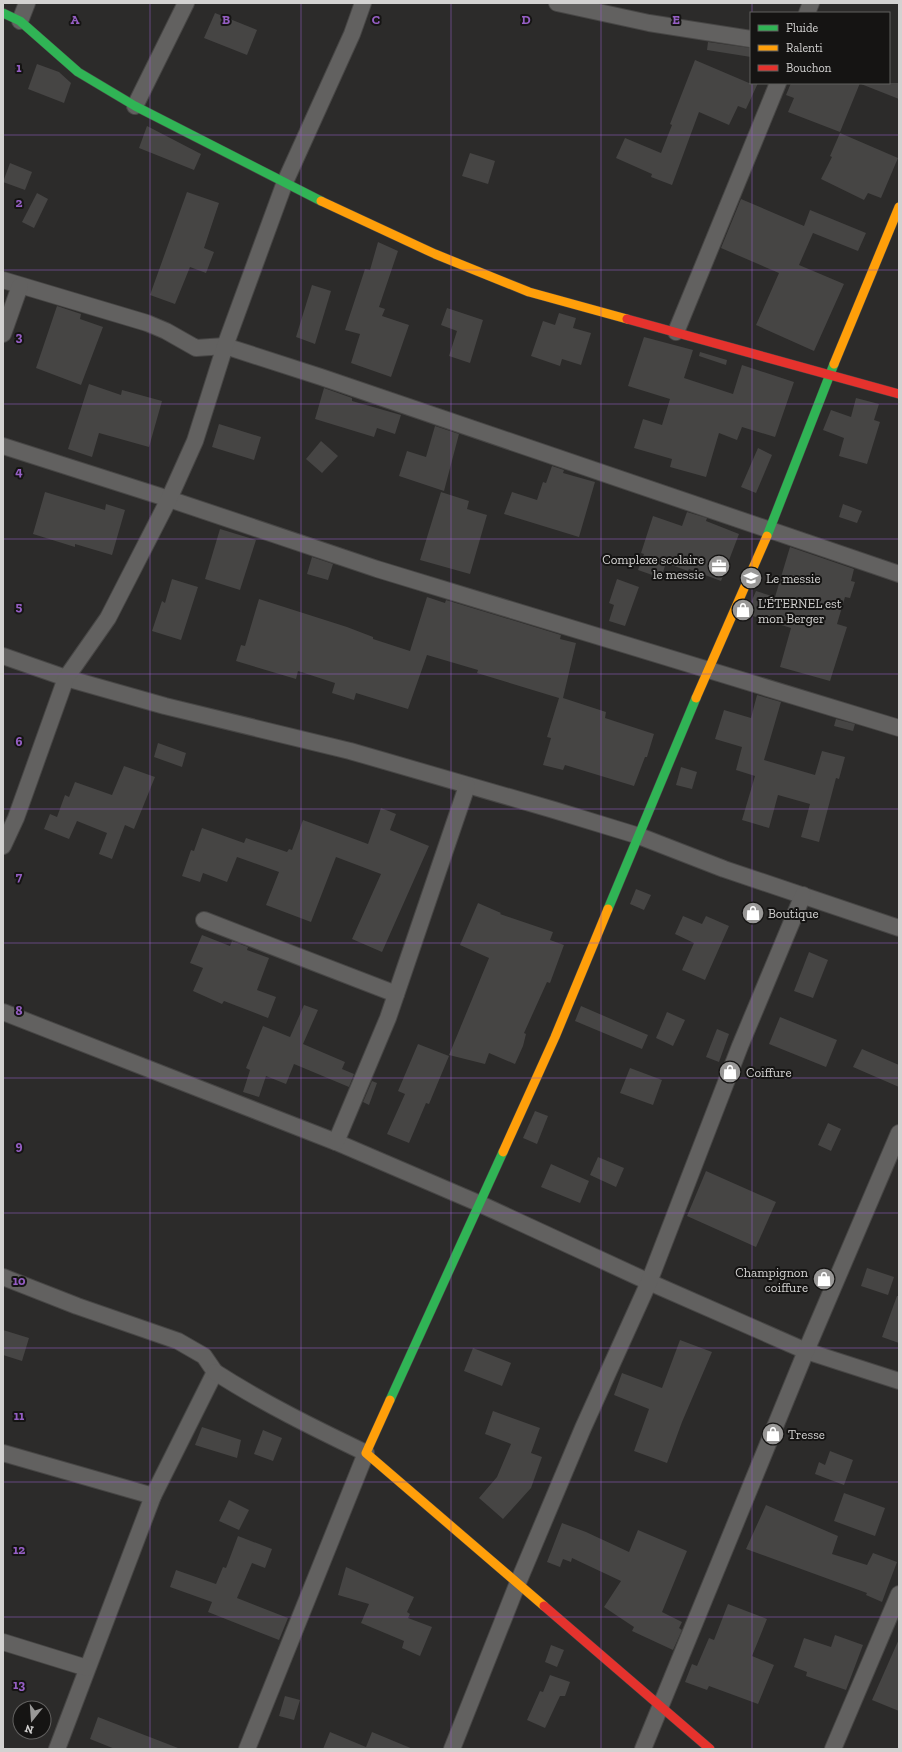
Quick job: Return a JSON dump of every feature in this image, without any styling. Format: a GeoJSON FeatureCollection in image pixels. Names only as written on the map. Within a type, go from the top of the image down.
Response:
{"type":"FeatureCollection","features":[{"type":"Feature","properties":{"kind":"street"},"geometry":{"type":"LineString","coordinates":[[20,21],[27,3]]}},
{"type":"Feature","properties":{"kind":"street"},"geometry":{"type":"LineString","coordinates":[[135,106],[186,3]]}},
{"type":"Feature","properties":{"kind":"street"},"geometry":{"type":"LineString","coordinates":[[3,846],[16,818],[66,678],[108,618],[169,499],[195,441],[225,346],[285,182],[352,34],[362,3]]}},
{"type":"Feature","properties":{"kind":"street"},"geometry":{"type":"LineString","coordinates":[[557,3],[649,23],[750,39]]}},
{"type":"Feature","properties":{"kind":"street"},"geometry":{"type":"LineString","coordinates":[[3,13],[20,21],[78,72],[135,106],[331,206],[435,254],[530,292],[602,314],[676,332],[899,394]]}},
{"type":"Feature","properties":{"kind":"street"},"geometry":{"type":"LineString","coordinates":[[676,332],[778,84]]}},
{"type":"Feature","properties":{"kind":"street"},"geometry":{"type":"LineString","coordinates":[[246,1749],[366,1453],[478,1203],[555,1037],[639,836],[706,670],[770,529],[828,375],[899,207]]}},
{"type":"Feature","properties":{"kind":"street"},"geometry":{"type":"LineString","coordinates":[[3,280],[147,323],[166,331],[196,348],[225,346],[770,529],[899,574]]}},
{"type":"Feature","properties":{"kind":"street"},"geometry":{"type":"LineString","coordinates":[[3,334],[20,286]]}},
{"type":"Feature","properties":{"kind":"street"},"geometry":{"type":"LineString","coordinates":[[3,446],[169,499],[377,569],[899,728]]}},
{"type":"Feature","properties":{"kind":"street"},"geometry":{"type":"LineString","coordinates":[[3,656],[66,678],[165,706],[350,751],[639,836],[724,869],[899,928]]}},
{"type":"Feature","properties":{"kind":"street"},"geometry":{"type":"LineString","coordinates":[[336,1142],[396,994],[467,786]]}},
{"type":"Feature","properties":{"kind":"street"},"geometry":{"type":"LineString","coordinates":[[452,1749],[517,1585],[583,1428],[649,1282],[740,1046],[803,895]]}},
{"type":"Feature","properties":{"kind":"street"},"geometry":{"type":"LineString","coordinates":[[204,920],[396,994]]}},
{"type":"Feature","properties":{"kind":"street"},"geometry":{"type":"LineString","coordinates":[[3,1012],[336,1142],[478,1203],[649,1282],[806,1351],[899,1380]]}},
{"type":"Feature","properties":{"kind":"street"},"geometry":{"type":"LineString","coordinates":[[643,1749],[806,1351],[899,1133]]}},
{"type":"Feature","properties":{"kind":"street"},"geometry":{"type":"LineString","coordinates":[[3,1277],[77,1306],[178,1341],[204,1356],[215,1372],[256,1397],[366,1453],[517,1585],[710,1749]]}},
{"type":"Feature","properties":{"kind":"street"},"geometry":{"type":"LineString","coordinates":[[57,1749],[153,1496],[215,1372]]}},
{"type":"Feature","properties":{"kind":"street"},"geometry":{"type":"LineString","coordinates":[[3,1453],[153,1496]]}},
{"type":"Feature","properties":{"kind":"street"},"geometry":{"type":"LineString","coordinates":[[833,1749],[899,1594]]}},
{"type":"Feature","properties":{"kind":"street"},"geometry":{"type":"LineString","coordinates":[[3,1642],[87,1668]]}},
{"type":"Feature","properties":{"kind":"building"},"geometry":{"type":"Polygon","coordinates":[[[215,13],[257,30],[247,55],[204,38],[215,13]]]}},
{"type":"Feature","properties":{"kind":"building"},"geometry":{"type":"Polygon","coordinates":[[[708,42],[750,48],[750,57],[707,50],[708,42]]]}},
{"type":"Feature","properties":{"kind":"building"},"geometry":{"type":"Polygon","coordinates":[[[695,60],[750,84],[758,84],[746,109],[738,106],[729,125],[699,112],[672,185],[651,177],[652,174],[616,158],[625,138],[661,153],[672,125],[670,124],[695,60]]]}},
{"type":"Feature","properties":{"kind":"building"},"geometry":{"type":"Polygon","coordinates":[[[37,64],[59,72],[71,83],[64,103],[28,89],[37,64]]]}},
{"type":"Feature","properties":{"kind":"building"},"geometry":{"type":"Polygon","coordinates":[[[899,83],[899,99],[861,84],[899,83]]]}},
{"type":"Feature","properties":{"kind":"building"},"geometry":{"type":"Polygon","coordinates":[[[791,84],[860,84],[840,132],[788,112],[794,98],[786,95],[791,84]]]}},
{"type":"Feature","properties":{"kind":"building"},"geometry":{"type":"Polygon","coordinates":[[[147,126],[201,154],[194,170],[139,148],[147,126]]]}},
{"type":"Feature","properties":{"kind":"building"},"geometry":{"type":"Polygon","coordinates":[[[840,133],[898,158],[881,198],[868,193],[864,200],[821,179],[832,157],[830,156],[840,133]]]}},
{"type":"Feature","properties":{"kind":"building"},"geometry":{"type":"Polygon","coordinates":[[[470,153],[495,161],[488,184],[462,176],[470,153]]]}},
{"type":"Feature","properties":{"kind":"building"},"geometry":{"type":"Polygon","coordinates":[[[10,163],[32,172],[25,190],[3,182],[10,163]]]}},
{"type":"Feature","properties":{"kind":"building"},"geometry":{"type":"Polygon","coordinates":[[[187,192],[219,203],[204,248],[214,252],[206,273],[190,267],[175,304],[150,295],[187,192]]]}},
{"type":"Feature","properties":{"kind":"building"},"geometry":{"type":"Polygon","coordinates":[[[37,193],[48,199],[34,228],[22,222],[37,193]]]}},
{"type":"Feature","properties":{"kind":"building"},"geometry":{"type":"Polygon","coordinates":[[[741,199],[804,226],[810,210],[866,233],[858,251],[813,233],[799,265],[844,284],[814,351],[756,325],[779,273],[721,248],[741,199]]]}},
{"type":"Feature","properties":{"kind":"building"},"geometry":{"type":"Polygon","coordinates":[[[378,242],[398,251],[379,307],[385,309],[382,316],[409,325],[391,377],[351,363],[360,334],[345,330],[365,269],[370,270],[378,242]]]}},
{"type":"Feature","properties":{"kind":"building"},"geometry":{"type":"Polygon","coordinates":[[[312,285],[331,291],[315,344],[296,337],[312,285]]]}},
{"type":"Feature","properties":{"kind":"building"},"geometry":{"type":"Polygon","coordinates":[[[57,306],[81,314],[80,319],[103,327],[81,385],[36,368],[57,306]]]}},
{"type":"Feature","properties":{"kind":"building"},"geometry":{"type":"Polygon","coordinates":[[[447,308],[483,320],[470,363],[449,356],[457,331],[441,325],[447,308]]]}},
{"type":"Feature","properties":{"kind":"building"},"geometry":{"type":"Polygon","coordinates":[[[559,313],[576,318],[573,328],[591,333],[581,365],[562,359],[560,366],[531,356],[543,321],[555,325],[559,313]]]}},
{"type":"Feature","properties":{"kind":"building"},"geometry":{"type":"Polygon","coordinates":[[[644,337],[693,350],[684,378],[733,394],[742,365],[794,382],[775,437],[742,427],[737,440],[719,433],[706,477],[670,467],[672,459],[634,448],[643,419],[662,425],[670,399],[628,386],[644,337]]]}},
{"type":"Feature","properties":{"kind":"building"},"geometry":{"type":"Polygon","coordinates":[[[700,352],[727,360],[726,365],[699,356],[700,352]]]}},
{"type":"Feature","properties":{"kind":"building"},"geometry":{"type":"Polygon","coordinates":[[[89,384],[121,395],[122,390],[162,401],[149,447],[99,433],[92,457],[68,449],[89,384]]]}},
{"type":"Feature","properties":{"kind":"building"},"geometry":{"type":"Polygon","coordinates":[[[324,388],[352,398],[352,401],[401,415],[395,434],[377,428],[374,437],[315,419],[324,388]]]}},
{"type":"Feature","properties":{"kind":"building"},"geometry":{"type":"Polygon","coordinates":[[[856,398],[879,404],[874,420],[880,422],[867,464],[839,456],[844,438],[823,430],[831,410],[851,417],[856,398]]]}},
{"type":"Feature","properties":{"kind":"building"},"geometry":{"type":"Polygon","coordinates":[[[219,424],[261,437],[254,460],[212,447],[219,424]]]}},
{"type":"Feature","properties":{"kind":"building"},"geometry":{"type":"Polygon","coordinates":[[[435,426],[459,434],[444,491],[399,476],[407,451],[426,457],[435,426]]]}},
{"type":"Feature","properties":{"kind":"building"},"geometry":{"type":"Polygon","coordinates":[[[321,441],[338,456],[322,473],[306,459],[321,441]]]}},
{"type":"Feature","properties":{"kind":"building"},"geometry":{"type":"Polygon","coordinates":[[[758,448],[772,455],[756,493],[741,487],[758,448]]]}},
{"type":"Feature","properties":{"kind":"building"},"geometry":{"type":"Polygon","coordinates":[[[552,466],[564,470],[563,473],[595,482],[579,537],[504,514],[512,492],[537,500],[543,482],[546,483],[552,466]]]}},
{"type":"Feature","properties":{"kind":"building"},"geometry":{"type":"Polygon","coordinates":[[[45,492],[105,510],[106,504],[125,510],[112,555],[75,544],[75,547],[33,534],[45,492]]]}},
{"type":"Feature","properties":{"kind":"building"},"geometry":{"type":"Polygon","coordinates":[[[441,492],[469,501],[467,509],[487,515],[470,574],[420,560],[441,492]]]}},
{"type":"Feature","properties":{"kind":"building"},"geometry":{"type":"Polygon","coordinates":[[[843,504],[862,511],[857,523],[839,517],[843,504]]]}},
{"type":"Feature","properties":{"kind":"building"},"geometry":{"type":"Polygon","coordinates":[[[687,512],[707,518],[706,521],[739,534],[721,581],[689,569],[688,571],[666,563],[661,578],[638,570],[644,554],[641,553],[653,516],[682,526],[687,512]]]}},
{"type":"Feature","properties":{"kind":"building"},"geometry":{"type":"Polygon","coordinates":[[[220,529],[256,540],[240,590],[205,579],[220,529]]]}},
{"type":"Feature","properties":{"kind":"building"},"geometry":{"type":"Polygon","coordinates":[[[790,547],[854,569],[851,581],[855,582],[850,598],[845,597],[837,624],[847,627],[830,681],[780,667],[791,628],[746,614],[756,591],[775,597],[790,547]]]}},
{"type":"Feature","properties":{"kind":"building"},"geometry":{"type":"Polygon","coordinates":[[[312,557],[333,564],[328,580],[307,574],[312,557]]]}},
{"type":"Feature","properties":{"kind":"building"},"geometry":{"type":"Polygon","coordinates":[[[172,579],[198,587],[181,640],[152,631],[162,601],[165,603],[172,579]]]}},
{"type":"Feature","properties":{"kind":"building"},"geometry":{"type":"Polygon","coordinates":[[[617,579],[639,587],[625,626],[609,621],[614,605],[609,603],[617,579]]]}},
{"type":"Feature","properties":{"kind":"building"},"geometry":{"type":"Polygon","coordinates":[[[427,597],[445,603],[446,600],[561,635],[560,639],[576,643],[563,698],[606,712],[605,718],[654,734],[647,757],[645,757],[634,786],[565,765],[563,770],[543,765],[551,738],[547,737],[559,698],[477,673],[478,670],[427,655],[408,709],[356,693],[354,700],[332,693],[335,683],[298,671],[296,679],[236,661],[241,645],[245,646],[259,599],[347,627],[373,637],[373,639],[410,651],[427,597]]]}},
{"type":"Feature","properties":{"kind":"building"},"geometry":{"type":"Polygon","coordinates":[[[757,695],[781,702],[764,760],[815,775],[822,751],[845,757],[839,779],[836,778],[819,842],[801,837],[810,804],[778,795],[769,828],[742,820],[755,776],[736,770],[742,747],[715,739],[724,710],[751,718],[757,695]]]}},
{"type":"Feature","properties":{"kind":"building"},"geometry":{"type":"Polygon","coordinates":[[[836,719],[855,724],[853,731],[834,726],[836,719]]]}},
{"type":"Feature","properties":{"kind":"building"},"geometry":{"type":"Polygon","coordinates":[[[158,743],[186,753],[182,767],[154,757],[158,743]]]}},
{"type":"Feature","properties":{"kind":"building"},"geometry":{"type":"Polygon","coordinates":[[[124,766],[155,777],[134,829],[125,825],[112,859],[99,854],[107,833],[77,821],[69,839],[44,829],[50,814],[57,817],[65,795],[69,797],[75,782],[112,795],[124,766]]]}},
{"type":"Feature","properties":{"kind":"building"},"geometry":{"type":"Polygon","coordinates":[[[681,767],[697,772],[692,789],[676,785],[681,767]]]}},
{"type":"Feature","properties":{"kind":"building"},"geometry":{"type":"Polygon","coordinates":[[[381,808],[396,814],[390,830],[429,846],[382,952],[352,939],[381,874],[336,857],[311,922],[266,905],[279,872],[237,857],[227,882],[203,873],[200,882],[182,876],[191,850],[194,851],[202,828],[244,843],[246,838],[287,852],[289,849],[292,850],[303,820],[368,844],[381,808]]]}},
{"type":"Feature","properties":{"kind":"building"},"geometry":{"type":"Polygon","coordinates":[[[636,889],[651,895],[644,910],[630,904],[636,889]]]}},
{"type":"Feature","properties":{"kind":"building"},"geometry":{"type":"Polygon","coordinates":[[[478,903],[501,913],[500,914],[553,932],[550,940],[564,945],[550,983],[547,982],[524,1033],[526,1034],[523,1046],[515,1064],[489,1053],[485,1064],[449,1055],[489,958],[460,945],[478,903]]]}},
{"type":"Feature","properties":{"kind":"building"},"geometry":{"type":"Polygon","coordinates":[[[683,916],[702,924],[706,916],[729,926],[705,980],[682,970],[694,943],[675,934],[683,916]]]}},
{"type":"Feature","properties":{"kind":"building"},"geometry":{"type":"Polygon","coordinates":[[[202,935],[230,946],[232,941],[248,947],[247,950],[269,958],[257,990],[276,997],[268,1018],[224,1001],[222,1004],[193,991],[203,968],[190,963],[202,935]]]}},
{"type":"Feature","properties":{"kind":"building"},"geometry":{"type":"Polygon","coordinates":[[[809,952],[828,960],[813,998],[794,991],[809,952]]]}},
{"type":"Feature","properties":{"kind":"building"},"geometry":{"type":"Polygon","coordinates":[[[304,1005],[318,1010],[303,1044],[345,1062],[342,1069],[354,1074],[349,1087],[294,1064],[286,1084],[266,1076],[259,1097],[243,1092],[250,1070],[246,1068],[263,1026],[290,1037],[304,1005]]]}},
{"type":"Feature","properties":{"kind":"building"},"geometry":{"type":"Polygon","coordinates":[[[581,1006],[648,1035],[642,1049],[575,1021],[581,1006]]]}},
{"type":"Feature","properties":{"kind":"building"},"geometry":{"type":"Polygon","coordinates":[[[667,1012],[685,1020],[673,1046],[656,1038],[667,1012]]]}},
{"type":"Feature","properties":{"kind":"building"},"geometry":{"type":"Polygon","coordinates":[[[780,1017],[837,1040],[826,1067],[769,1044],[780,1017]]]}},
{"type":"Feature","properties":{"kind":"building"},"geometry":{"type":"Polygon","coordinates":[[[717,1029],[729,1034],[719,1062],[706,1057],[717,1029]]]}},
{"type":"Feature","properties":{"kind":"building"},"geometry":{"type":"Polygon","coordinates":[[[418,1044],[449,1056],[429,1104],[426,1103],[409,1143],[387,1134],[405,1094],[398,1091],[418,1044]]]}},
{"type":"Feature","properties":{"kind":"building"},"geometry":{"type":"Polygon","coordinates":[[[862,1049],[899,1065],[899,1087],[853,1067],[862,1049]]]}},
{"type":"Feature","properties":{"kind":"building"},"geometry":{"type":"Polygon","coordinates":[[[630,1068],[662,1080],[653,1105],[620,1093],[630,1068]]]}},
{"type":"Feature","properties":{"kind":"building"},"geometry":{"type":"Polygon","coordinates":[[[372,1081],[377,1083],[369,1105],[363,1102],[372,1081]]]}},
{"type":"Feature","properties":{"kind":"building"},"geometry":{"type":"Polygon","coordinates":[[[535,1111],[548,1116],[537,1144],[523,1138],[535,1111]]]}},
{"type":"Feature","properties":{"kind":"building"},"geometry":{"type":"Polygon","coordinates":[[[828,1123],[841,1129],[831,1151],[818,1145],[828,1123]]]}},
{"type":"Feature","properties":{"kind":"building"},"geometry":{"type":"Polygon","coordinates":[[[598,1157],[624,1168],[616,1187],[590,1175],[598,1157]]]}},
{"type":"Feature","properties":{"kind":"building"},"geometry":{"type":"Polygon","coordinates":[[[551,1164],[589,1181],[580,1203],[541,1187],[551,1164]]]}},
{"type":"Feature","properties":{"kind":"building"},"geometry":{"type":"Polygon","coordinates":[[[706,1171],[776,1202],[756,1247],[687,1216],[706,1171]]]}},
{"type":"Feature","properties":{"kind":"building"},"geometry":{"type":"Polygon","coordinates":[[[867,1268],[894,1277],[888,1295],[861,1286],[867,1268]]]}},
{"type":"Feature","properties":{"kind":"building"},"geometry":{"type":"Polygon","coordinates":[[[897,1296],[899,1296],[899,1343],[882,1337],[897,1296]]]}},
{"type":"Feature","properties":{"kind":"building"},"geometry":{"type":"Polygon","coordinates":[[[3,1330],[29,1338],[22,1361],[3,1355],[3,1330]]]}},
{"type":"Feature","properties":{"kind":"building"},"geometry":{"type":"Polygon","coordinates":[[[680,1340],[712,1352],[682,1422],[667,1463],[634,1451],[649,1409],[614,1395],[622,1373],[662,1388],[680,1340]]]}},
{"type":"Feature","properties":{"kind":"building"},"geometry":{"type":"Polygon","coordinates":[[[473,1348],[511,1363],[502,1386],[464,1371],[473,1348]]]}},
{"type":"Feature","properties":{"kind":"building"},"geometry":{"type":"Polygon","coordinates":[[[493,1411],[540,1428],[531,1453],[542,1457],[531,1488],[503,1519],[479,1498],[497,1477],[511,1444],[485,1434],[493,1411]]]}},
{"type":"Feature","properties":{"kind":"building"},"geometry":{"type":"Polygon","coordinates":[[[202,1427],[241,1440],[237,1458],[195,1445],[202,1427]]]}},
{"type":"Feature","properties":{"kind":"building"},"geometry":{"type":"Polygon","coordinates":[[[263,1430],[282,1438],[273,1461],[254,1454],[263,1430]]]}},
{"type":"Feature","properties":{"kind":"building"},"geometry":{"type":"Polygon","coordinates":[[[830,1451],[853,1460],[844,1485],[815,1474],[819,1462],[825,1465],[830,1451]]]}},
{"type":"Feature","properties":{"kind":"building"},"geometry":{"type":"Polygon","coordinates":[[[844,1493],[885,1508],[875,1536],[834,1521],[844,1493]]]}},
{"type":"Feature","properties":{"kind":"building"},"geometry":{"type":"Polygon","coordinates":[[[229,1500],[249,1510],[239,1530],[219,1521],[229,1500]]]}},
{"type":"Feature","properties":{"kind":"building"},"geometry":{"type":"Polygon","coordinates":[[[766,1505],[838,1536],[832,1554],[867,1565],[873,1553],[897,1562],[882,1602],[866,1595],[867,1593],[746,1549],[766,1505]]]}},
{"type":"Feature","properties":{"kind":"building"},"geometry":{"type":"Polygon","coordinates":[[[562,1523],[586,1532],[629,1552],[638,1530],[687,1551],[662,1612],[682,1622],[679,1628],[682,1630],[673,1650],[632,1631],[634,1627],[604,1607],[621,1581],[572,1558],[571,1562],[563,1559],[560,1567],[547,1562],[562,1523]]]}},
{"type":"Feature","properties":{"kind":"building"},"geometry":{"type":"Polygon","coordinates":[[[238,1536],[272,1549],[265,1568],[252,1563],[237,1598],[288,1618],[279,1640],[208,1612],[212,1602],[170,1587],[176,1570],[216,1584],[223,1567],[226,1568],[238,1536]]]}},
{"type":"Feature","properties":{"kind":"building"},"geometry":{"type":"Polygon","coordinates":[[[346,1567],[414,1597],[407,1612],[410,1614],[408,1618],[432,1627],[420,1656],[402,1648],[404,1641],[361,1623],[369,1604],[338,1595],[346,1567]]]}},
{"type":"Feature","properties":{"kind":"building"},"geometry":{"type":"Polygon","coordinates":[[[728,1604],[767,1619],[752,1656],[774,1665],[758,1704],[709,1686],[707,1690],[685,1682],[692,1664],[697,1666],[709,1638],[714,1640],[728,1604]]]}},
{"type":"Feature","properties":{"kind":"building"},"geometry":{"type":"Polygon","coordinates":[[[835,1635],[863,1645],[846,1690],[806,1676],[807,1672],[794,1667],[804,1638],[831,1647],[835,1635]]]}},
{"type":"Feature","properties":{"kind":"building"},"geometry":{"type":"Polygon","coordinates":[[[899,1639],[899,1711],[872,1700],[899,1639]]]}},
{"type":"Feature","properties":{"kind":"building"},"geometry":{"type":"Polygon","coordinates":[[[551,1645],[564,1650],[557,1667],[545,1662],[551,1645]]]}},
{"type":"Feature","properties":{"kind":"building"},"geometry":{"type":"Polygon","coordinates":[[[550,1675],[570,1682],[565,1696],[560,1696],[545,1728],[527,1720],[540,1691],[543,1692],[550,1675]]]}},
{"type":"Feature","properties":{"kind":"building"},"geometry":{"type":"Polygon","coordinates":[[[285,1696],[300,1700],[294,1720],[279,1716],[285,1696]]]}},
{"type":"Feature","properties":{"kind":"building"},"geometry":{"type":"Polygon","coordinates":[[[98,1717],[178,1749],[115,1749],[90,1739],[98,1717]]]}},
{"type":"Feature","properties":{"kind":"building"},"geometry":{"type":"Polygon","coordinates":[[[330,1732],[366,1747],[372,1732],[413,1749],[323,1749],[330,1732]]]}},
{"type":"Feature","properties":{"kind":"traffic: fast"},"geometry":{"type":"LineString","coordinates":[[3,13],[20,21],[78,72],[135,106],[321,201]]}},
{"type":"Feature","properties":{"kind":"traffic: fast"},"geometry":{"type":"LineString","coordinates":[[767,536],[834,364]]}},
{"type":"Feature","properties":{"kind":"traffic: fast"},"geometry":{"type":"LineString","coordinates":[[608,909],[696,698]]}},
{"type":"Feature","properties":{"kind":"traffic: fast"},"geometry":{"type":"LineString","coordinates":[[390,1400],[503,1152]]}},
{"type":"Feature","properties":{"kind":"traffic: slow"},"geometry":{"type":"LineString","coordinates":[[321,201],[435,254],[529,292],[627,319]]}},
{"type":"Feature","properties":{"kind":"traffic: slow"},"geometry":{"type":"LineString","coordinates":[[834,364],[899,207]]}},
{"type":"Feature","properties":{"kind":"traffic: slow"},"geometry":{"type":"LineString","coordinates":[[696,698],[767,536]]}},
{"type":"Feature","properties":{"kind":"traffic: slow"},"geometry":{"type":"LineString","coordinates":[[503,1152],[555,1037],[608,909]]}},
{"type":"Feature","properties":{"kind":"traffic: slow"},"geometry":{"type":"LineString","coordinates":[[390,1400],[366,1453],[544,1606]]}},
{"type":"Feature","properties":{"kind":"traffic: jam"},"geometry":{"type":"LineString","coordinates":[[627,319],[899,394]]}},
{"type":"Feature","properties":{"kind":"traffic: jam"},"geometry":{"type":"LineString","coordinates":[[544,1606],[710,1749]]}},
{"type":"Feature","properties":{"kind":"place","name":"Complexe scolaire le messie"},"geometry":{"type":"Point","coordinates":[719,566]}},
{"type":"Feature","properties":{"kind":"place","name":"Le messie"},"geometry":{"type":"Point","coordinates":[751,578]}},
{"type":"Feature","properties":{"kind":"place","name":"L'ÉTERNEL est mon Berger"},"geometry":{"type":"Point","coordinates":[743,610]}},
{"type":"Feature","properties":{"kind":"place","name":"Boutique"},"geometry":{"type":"Point","coordinates":[753,913]}},
{"type":"Feature","properties":{"kind":"place","name":"Coiffure"},"geometry":{"type":"Point","coordinates":[730,1072]}},
{"type":"Feature","properties":{"kind":"place","name":"Champignon coiffure"},"geometry":{"type":"Point","coordinates":[824,1279]}},
{"type":"Feature","properties":{"kind":"place","name":"Tresse"},"geometry":{"type":"Point","coordinates":[773,1434]}}]}
